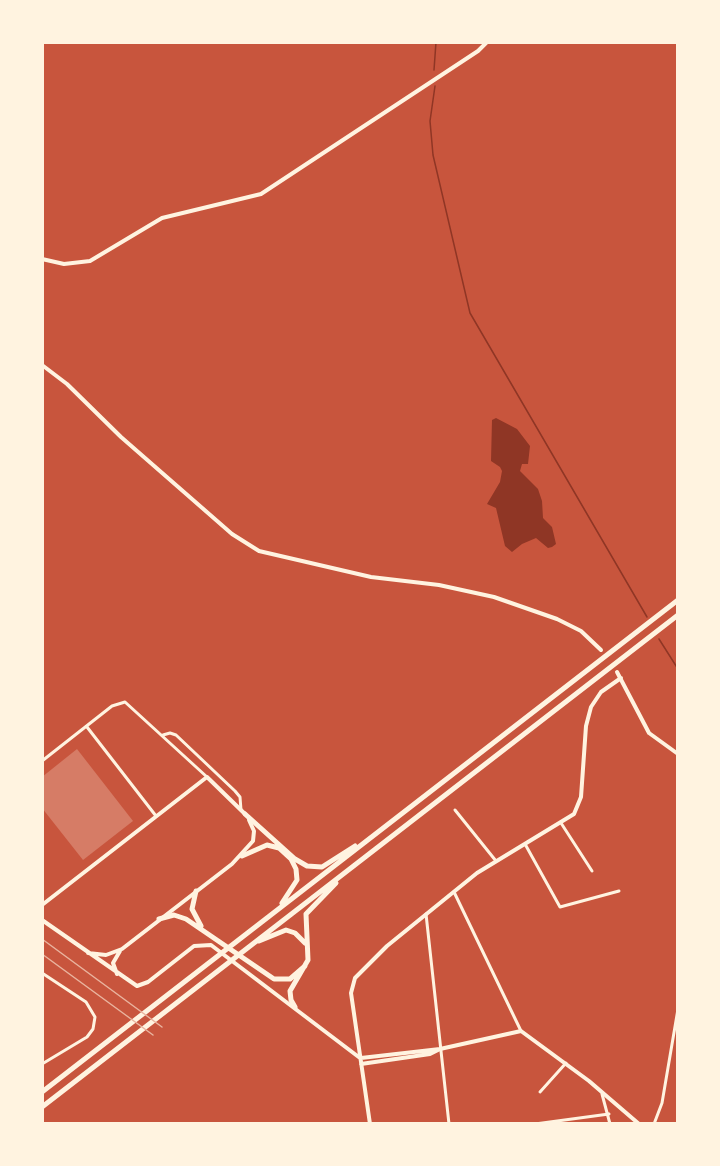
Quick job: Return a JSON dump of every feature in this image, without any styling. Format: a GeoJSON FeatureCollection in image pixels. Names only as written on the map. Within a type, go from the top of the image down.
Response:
{"type":"FeatureCollection","features":[{"type":"Feature","properties":{"kind":"highway"},"geometry":{"type":"LineString","coordinates":[[42,1092],[678,600]]}},
{"type":"Feature","properties":{"kind":"highway"},"geometry":{"type":"LineString","coordinates":[[42,1107],[678,615]]}},
{"type":"Feature","properties":{"kind":"highway"},"geometry":{"type":"LineString","coordinates":[[243,812],[295,859],[312,867],[322,867],[375,835]]}},
{"type":"Feature","properties":{"kind":"highway"},"geometry":{"type":"LineString","coordinates":[[242,856],[263,846],[274,847],[288,856],[296,869],[296,885],[264,920]]}},
{"type":"Feature","properties":{"kind":"highway"},"geometry":{"type":"LineString","coordinates":[[295,1007],[290,991],[305,966],[307,948],[305,924],[308,909],[356,864]]}},
{"type":"Feature","properties":{"kind":"highway"},"geometry":{"type":"LineString","coordinates":[[196,891],[192,912],[204,930]]}},
{"type":"Feature","properties":{"kind":"highway"},"geometry":{"type":"LineString","coordinates":[[159,919],[177,915],[204,930],[274,979],[290,979],[305,966]]}},
{"type":"Feature","properties":{"kind":"highway"},"geometry":{"type":"LineString","coordinates":[[246,948],[286,930],[298,934],[307,948]]}},
{"type":"Feature","properties":{"kind":"street"},"geometry":{"type":"LineString","coordinates":[[42,259],[64,264],[90,261],[168,216],[261,194],[471,56],[488,42]]}},
{"type":"Feature","properties":{"kind":"street"},"geometry":{"type":"LineString","coordinates":[[42,365],[67,384],[121,437],[232,534],[259,551],[371,577],[439,585],[494,597],[557,619],[581,631],[601,650]]}},
{"type":"Feature","properties":{"kind":"street"},"geometry":{"type":"LineString","coordinates":[[617,672],[649,733],[678,754]]}},
{"type":"Feature","properties":{"kind":"street"},"geometry":{"type":"LineString","coordinates":[[370,1124],[351,993],[352,982],[363,967],[454,892],[496,861],[561,823],[575,812],[581,796],[586,726],[591,707],[601,692],[621,678]]}},
{"type":"Feature","properties":{"kind":"street"},"geometry":{"type":"LineString","coordinates":[[42,761],[116,704],[125,702],[243,812],[253,827],[254,836],[242,856],[122,949],[113,963],[117,974]]}},
{"type":"Feature","properties":{"kind":"street"},"geometry":{"type":"LineString","coordinates":[[87,726],[156,816]]}},
{"type":"Feature","properties":{"kind":"street"},"geometry":{"type":"LineString","coordinates":[[163,735],[170,733],[176,735],[235,791],[240,797],[243,812]]}},
{"type":"Feature","properties":{"kind":"street"},"geometry":{"type":"LineString","coordinates":[[42,905],[207,777]]}},
{"type":"Feature","properties":{"kind":"street"},"geometry":{"type":"LineString","coordinates":[[455,810],[496,861]]}},
{"type":"Feature","properties":{"kind":"street"},"geometry":{"type":"LineString","coordinates":[[561,823],[592,872]]}},
{"type":"Feature","properties":{"kind":"street"},"geometry":{"type":"LineString","coordinates":[[525,844],[560,907],[619,891]]}},
{"type":"Feature","properties":{"kind":"street"},"geometry":{"type":"LineString","coordinates":[[454,892],[521,1031],[601,1090],[639,1124]]}},
{"type":"Feature","properties":{"kind":"street"},"geometry":{"type":"LineString","coordinates":[[426,914],[449,1124]]}},
{"type":"Feature","properties":{"kind":"street"},"geometry":{"type":"LineString","coordinates":[[42,920],[131,985],[142,986],[192,947],[207,944],[215,947],[360,1058],[440,1049],[521,1031]]}},
{"type":"Feature","properties":{"kind":"street"},"geometry":{"type":"LineString","coordinates":[[88,953],[106,955],[122,949]]}},
{"type":"Feature","properties":{"kind":"street"},"geometry":{"type":"LineString","coordinates":[[42,973],[86,1002],[95,1017],[93,1029],[87,1036],[42,1064]]}},
{"type":"Feature","properties":{"kind":"street"},"geometry":{"type":"LineString","coordinates":[[654,1124],[662,1103],[678,1009]]}},
{"type":"Feature","properties":{"kind":"street"},"geometry":{"type":"LineString","coordinates":[[429,1049],[430,1054]]}},
{"type":"Feature","properties":{"kind":"street"},"geometry":{"type":"LineString","coordinates":[[361,1064],[430,1054],[440,1049]]}},
{"type":"Feature","properties":{"kind":"street"},"geometry":{"type":"LineString","coordinates":[[387,1055],[388,1060]]}},
{"type":"Feature","properties":{"kind":"street"},"geometry":{"type":"LineString","coordinates":[[540,1092],[566,1063]]}},
{"type":"Feature","properties":{"kind":"street"},"geometry":{"type":"LineString","coordinates":[[601,1090],[610,1124]]}},
{"type":"Feature","properties":{"kind":"street"},"geometry":{"type":"LineString","coordinates":[[535,1124],[609,1114]]}},
{"type":"Feature","properties":{"kind":"shaded area"},"geometry":{"type":"Polygon","coordinates":[[[496,418],[517,429],[530,446],[528,464],[522,464],[520,471],[538,489],[542,501],[543,518],[552,527],[556,544],[552,547],[548,548],[536,538],[522,544],[512,552],[505,546],[496,508],[487,504],[500,482],[502,471],[491,461],[492,420],[496,418]]]}},
{"type":"Feature","properties":{"kind":"building"},"geometry":{"type":"Polygon","coordinates":[[[77,749],[133,821],[83,860],[42,808],[42,777],[77,749]]]}},
{"type":"Feature","properties":{"kind":"waterway"},"geometry":{"type":"LineString","coordinates":[[434,70],[436,42]]}},
{"type":"Feature","properties":{"kind":"waterway"},"geometry":{"type":"LineString","coordinates":[[435,86],[430,121],[433,155],[470,313],[647,617]]}},
{"type":"Feature","properties":{"kind":"waterway"},"geometry":{"type":"LineString","coordinates":[[659,639],[678,669]]}},
{"type":"Feature","properties":{"kind":"railway"},"geometry":{"type":"LineString","coordinates":[[42,939],[162,1027]]}},
{"type":"Feature","properties":{"kind":"railway"},"geometry":{"type":"LineString","coordinates":[[42,954],[153,1035]]}}]}
